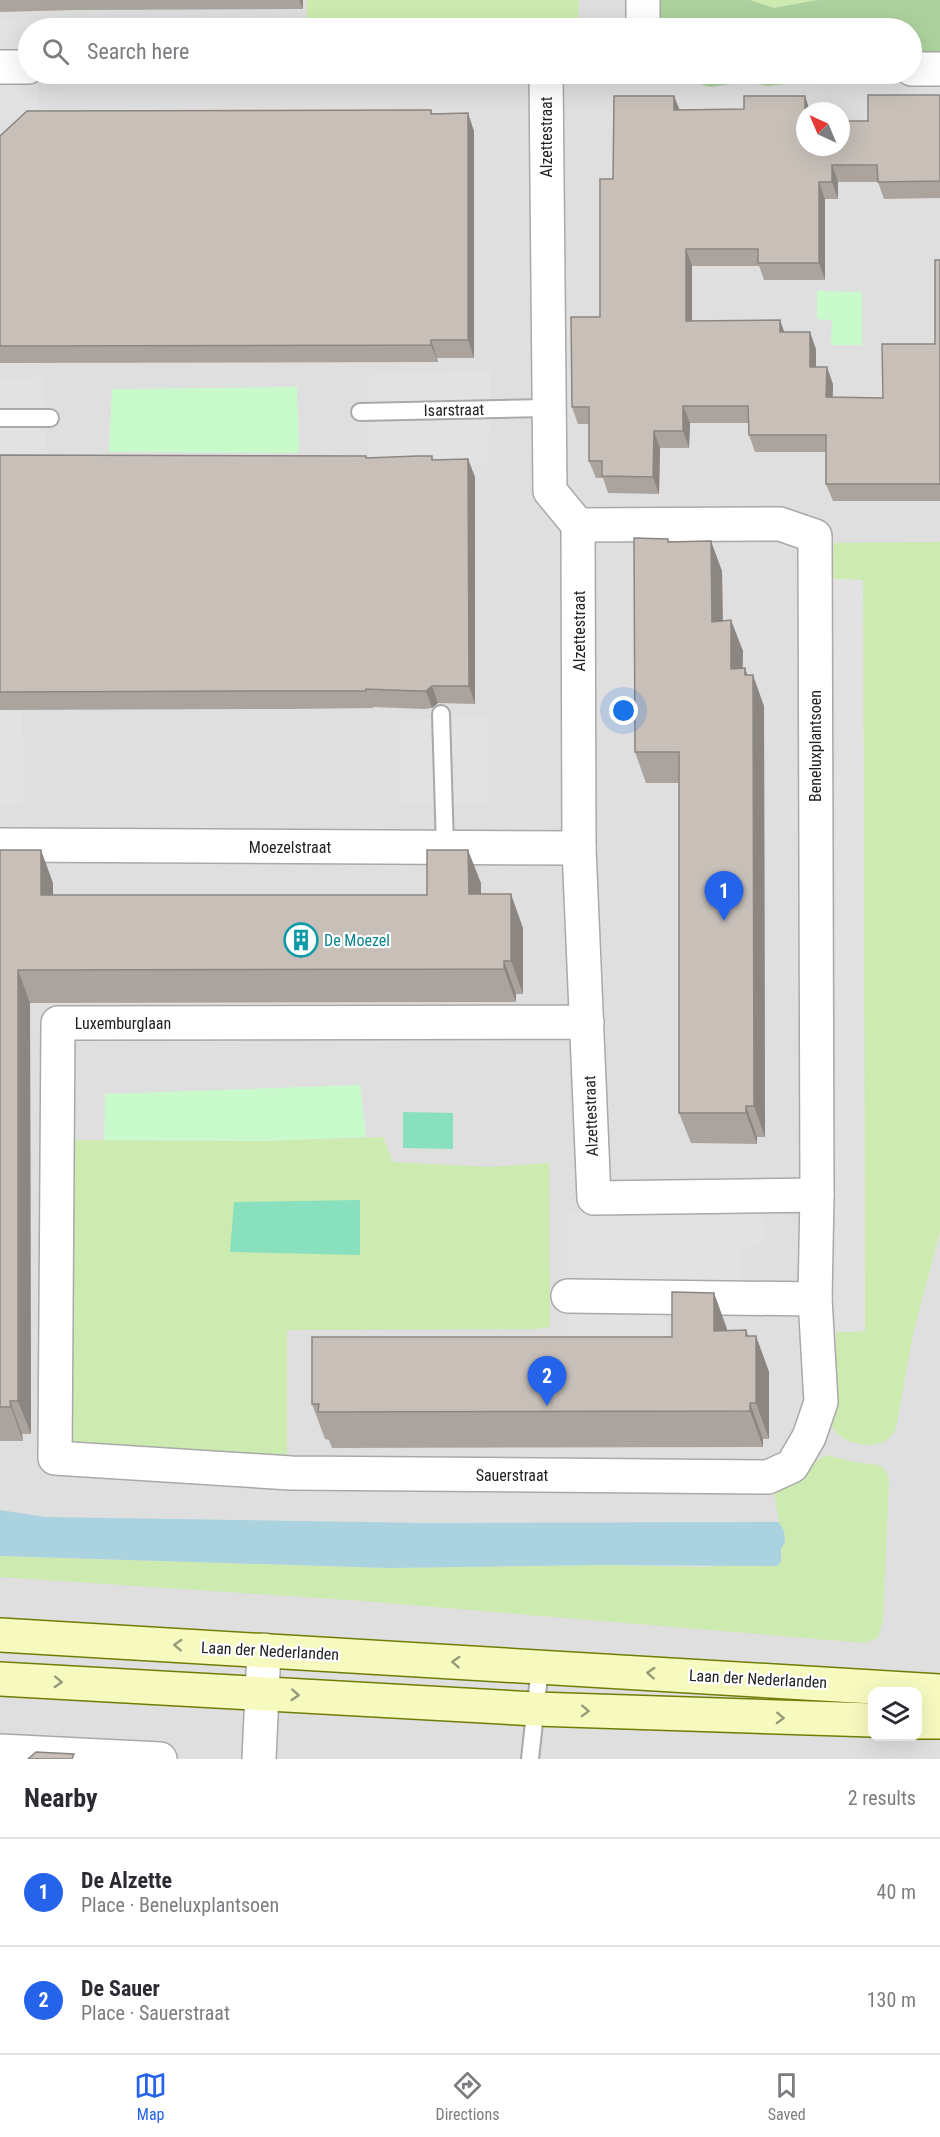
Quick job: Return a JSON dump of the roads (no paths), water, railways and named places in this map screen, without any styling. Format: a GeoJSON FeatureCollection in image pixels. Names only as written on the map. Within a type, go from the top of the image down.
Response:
{"type":"FeatureCollection","features":[{"type":"Feature","properties":{"kind":"main road","name":"Laan der Nederlanden"},"geometry":{"type":"LineString","coordinates":[[0,1635],[940,1691]]}},
{"type":"Feature","properties":{"kind":"main road"},"geometry":{"type":"LineString","coordinates":[[0,1679],[536,1709],[868,1720]]}},
{"type":"Feature","properties":{"kind":"main road"},"geometry":{"type":"LineString","coordinates":[[922,1722],[940,1722]]}},
{"type":"Feature","properties":{"kind":"street"},"geometry":{"type":"LineString","coordinates":[[643,0],[643,18]]}},
{"type":"Feature","properties":{"kind":"street"},"geometry":{"type":"LineString","coordinates":[[0,67],[18,67]]}},
{"type":"Feature","properties":{"kind":"street"},"geometry":{"type":"LineString","coordinates":[[922,69],[940,69]]}},
{"type":"Feature","properties":{"kind":"street","name":"Alzettestraat"},"geometry":{"type":"LineString","coordinates":[[546,84],[550,491],[579,525],[579,848],[594,1198],[817,1195]]}},
{"type":"Feature","properties":{"kind":"street","name":"Beneluxplantsoen"},"geometry":{"type":"LineString","coordinates":[[579,525],[780,524],[815,536],[817,1195]]}},
{"type":"Feature","properties":{"kind":"street","name":"Moezelstraat"},"geometry":{"type":"LineString","coordinates":[[0,845],[579,848]]}},
{"type":"Feature","properties":{"kind":"street","name":"Luxemburglaan"},"geometry":{"type":"LineString","coordinates":[[55,1458],[58,1023],[587,1022]]}},
{"type":"Feature","properties":{"kind":"street","name":"Sauerstraat"},"geometry":{"type":"LineString","coordinates":[[55,1458],[291,1473],[768,1477],[792,1466],[809,1437],[821,1402],[815,1299],[817,1195]]}},
{"type":"Feature","properties":{"kind":"street"},"geometry":{"type":"LineString","coordinates":[[568,1296],[815,1299]]}},
{"type":"Feature","properties":{"kind":"street"},"geometry":{"type":"LineString","coordinates":[[259,1759],[264,1650]]}},
{"type":"Feature","properties":{"kind":"street"},"geometry":{"type":"LineString","coordinates":[[0,1751],[160,1759]]}},
{"type":"Feature","properties":{"kind":"lane","name":"Isarstraat"},"geometry":{"type":"LineString","coordinates":[[360,412],[548,408]]}},
{"type":"Feature","properties":{"kind":"lane"},"geometry":{"type":"LineString","coordinates":[[0,418],[50,418]]}},
{"type":"Feature","properties":{"kind":"lane"},"geometry":{"type":"LineString","coordinates":[[441,714],[446,848]]}},
{"type":"Feature","properties":{"kind":"lane"},"geometry":{"type":"LineString","coordinates":[[530,1752],[540,1667]]}},
{"type":"Feature","properties":{"kind":"water"},"geometry":{"type":"Polygon","coordinates":[[[0,1510],[45,1517],[424,1523],[779,1522],[784,1531],[785,1542],[781,1549],[781,1562],[777,1566],[603,1565],[390,1568],[0,1556],[0,1510]]]}},
{"type":"Feature","properties":{"kind":"place","name":"De Alzette"},"geometry":{"type":"Point","coordinates":[724,921]}},
{"type":"Feature","properties":{"kind":"place","name":"De Moezel"},"geometry":{"type":"Point","coordinates":[301,940]}},
{"type":"Feature","properties":{"kind":"place","name":"De Sauer"},"geometry":{"type":"Point","coordinates":[547,1406]}}]}
